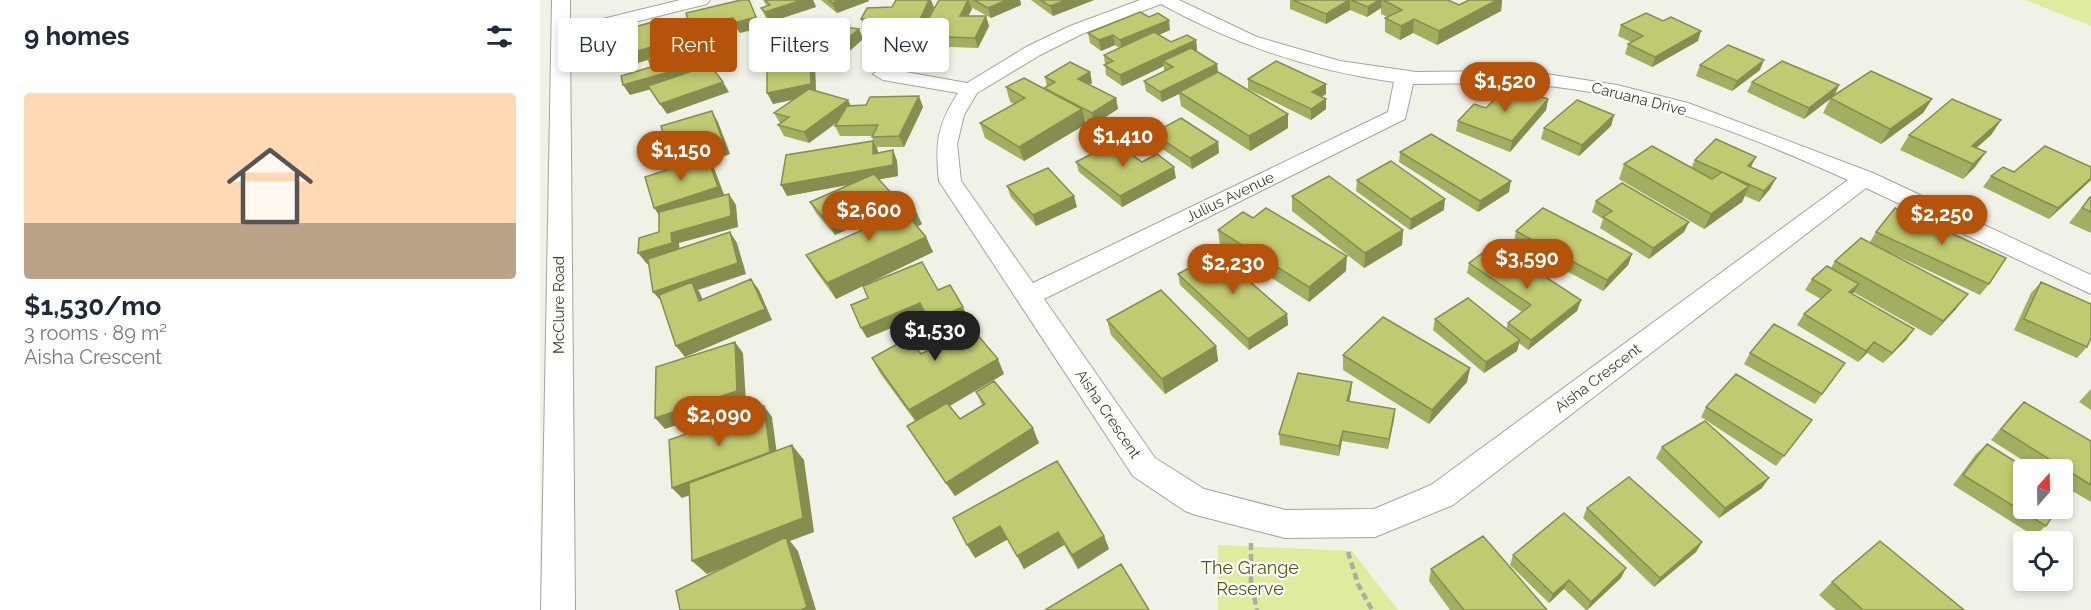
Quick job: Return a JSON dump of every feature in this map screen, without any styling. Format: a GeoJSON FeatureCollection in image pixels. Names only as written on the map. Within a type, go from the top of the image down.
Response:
{"type":"FeatureCollection","features":[{"type":"Feature","properties":{"kind":"street","name":"McClure Road"},"geometry":{"type":"LineString","coordinates":[[560,18],[561,0]]}},
{"type":"Feature","properties":{"kind":"street"},"geometry":{"type":"LineString","coordinates":[[628,18],[701,0]]}},
{"type":"Feature","properties":{"kind":"street","name":"Aisha Crescent"},"geometry":{"type":"LineString","coordinates":[[1155,0],[1044,45],[970,89],[954,115],[946,144],[950,181],[1144,468],[1196,501],[1284,524],[1375,523],[1442,495],[1865,178]]}},
{"type":"Feature","properties":{"kind":"street","name":"Caruana Drive"},"geometry":{"type":"LineString","coordinates":[[1166,0],[1209,24],[1270,50],[1340,68],[1404,77],[1523,78],[1576,84],[1653,99],[1716,119],[1865,178],[2091,285]]}},
{"type":"Feature","properties":{"kind":"street","name":"McClure Road"},"geometry":{"type":"LineString","coordinates":[[558,610],[560,72]]}},
{"type":"Feature","properties":{"kind":"street"},"geometry":{"type":"LineString","coordinates":[[883,74],[970,89]]}},
{"type":"Feature","properties":{"kind":"street","name":"Julius Avenue"},"geometry":{"type":"LineString","coordinates":[[1028,296],[1398,115],[1404,77]]}},
{"type":"Feature","properties":{"kind":"path"},"geometry":{"type":"LineString","coordinates":[[1251,515],[1251,582],[1257,610]]}},
{"type":"Feature","properties":{"kind":"path"},"geometry":{"type":"LineString","coordinates":[[1338,523],[1358,584],[1372,610]]}},
{"type":"Feature","properties":{"kind":"green space"},"geometry":{"type":"Polygon","coordinates":[[[2025,0],[2091,0],[2091,26],[2025,0]]]}},
{"type":"Feature","properties":{"kind":"green space","name":"The Grange Reserve"},"geometry":{"type":"Polygon","coordinates":[[[1218,545],[1352,551],[1398,610],[1218,610],[1218,545]]]}},
{"type":"Feature","properties":{"kind":"building"},"geometry":{"type":"Polygon","coordinates":[[[749,0],[756,17],[737,22],[737,18],[688,18],[686,13],[749,0]]]}},
{"type":"Feature","properties":{"kind":"building"},"geometry":{"type":"Polygon","coordinates":[[[765,0],[802,0],[765,12],[761,8],[770,5],[765,0]]]}},
{"type":"Feature","properties":{"kind":"building"},"geometry":{"type":"Polygon","coordinates":[[[896,0],[929,0],[921,18],[861,19],[867,8],[892,7],[896,0]]]}},
{"type":"Feature","properties":{"kind":"building"},"geometry":{"type":"Polygon","coordinates":[[[939,0],[968,0],[960,16],[986,16],[975,38],[949,37],[949,18],[929,18],[939,0]]]}},
{"type":"Feature","properties":{"kind":"building"},"geometry":{"type":"Polygon","coordinates":[[[974,0],[1007,0],[988,8],[974,0]]]}},
{"type":"Feature","properties":{"kind":"building"},"geometry":{"type":"Polygon","coordinates":[[[1041,0],[1066,0],[1050,6],[1041,0]]]}},
{"type":"Feature","properties":{"kind":"building"},"geometry":{"type":"Polygon","coordinates":[[[1293,0],[1349,0],[1326,14],[1293,0]]]}},
{"type":"Feature","properties":{"kind":"building"},"geometry":{"type":"Polygon","coordinates":[[[1351,0],[1379,0],[1368,7],[1351,0]]]}},
{"type":"Feature","properties":{"kind":"building"},"geometry":{"type":"Polygon","coordinates":[[[1383,0],[1448,0],[1459,5],[1469,0],[1497,0],[1439,31],[1414,19],[1401,26],[1385,18],[1402,10],[1383,0]]]}},
{"type":"Feature","properties":{"kind":"building"},"geometry":{"type":"Polygon","coordinates":[[[1140,12],[1149,17],[1158,13],[1169,20],[1120,40],[1113,35],[1099,40],[1088,33],[1140,12]]]}},
{"type":"Feature","properties":{"kind":"building"},"geometry":{"type":"Polygon","coordinates":[[[1646,13],[1663,21],[1671,17],[1701,31],[1655,57],[1628,44],[1643,36],[1621,25],[1646,13]]]}},
{"type":"Feature","properties":{"kind":"building"},"geometry":{"type":"Polygon","coordinates":[[[650,23],[650,47],[638,51],[638,26],[650,23]]]}},
{"type":"Feature","properties":{"kind":"building"},"geometry":{"type":"Polygon","coordinates":[[[850,28],[859,29],[850,36],[850,28]]]}},
{"type":"Feature","properties":{"kind":"building"},"geometry":{"type":"Polygon","coordinates":[[[1154,32],[1171,42],[1187,35],[1196,40],[1120,75],[1104,65],[1113,61],[1104,55],[1154,32]]]}},
{"type":"Feature","properties":{"kind":"building"},"geometry":{"type":"Polygon","coordinates":[[[1728,45],[1764,60],[1737,81],[1700,65],[1728,45]]]}},
{"type":"Feature","properties":{"kind":"building"},"geometry":{"type":"Polygon","coordinates":[[[1191,48],[1217,64],[1160,92],[1144,81],[1173,67],[1163,61],[1191,48]]]}},
{"type":"Feature","properties":{"kind":"building"},"geometry":{"type":"Polygon","coordinates":[[[1276,61],[1326,84],[1312,92],[1326,99],[1311,109],[1248,79],[1276,61]]]}},
{"type":"Feature","properties":{"kind":"building"},"geometry":{"type":"Polygon","coordinates":[[[1782,61],[1839,85],[1809,108],[1752,82],[1782,61]]]}},
{"type":"Feature","properties":{"kind":"building"},"geometry":{"type":"Polygon","coordinates":[[[1070,62],[1090,72],[1078,79],[1116,98],[1092,113],[1044,88],[1055,82],[1045,77],[1070,62]]]}},
{"type":"Feature","properties":{"kind":"building"},"geometry":{"type":"Polygon","coordinates":[[[650,67],[650,72],[669,72],[623,85],[621,76],[650,67]]]}},
{"type":"Feature","properties":{"kind":"building"},"geometry":{"type":"Polygon","coordinates":[[[1871,71],[1932,99],[1890,129],[1830,98],[1871,71]]]}},
{"type":"Feature","properties":{"kind":"building"},"geometry":{"type":"Polygon","coordinates":[[[689,72],[715,72],[723,82],[660,104],[648,86],[689,72]]]}},
{"type":"Feature","properties":{"kind":"building"},"geometry":{"type":"Polygon","coordinates":[[[767,72],[811,72],[811,84],[767,93],[767,72]]]}},
{"type":"Feature","properties":{"kind":"building"},"geometry":{"type":"Polygon","coordinates":[[[1218,72],[1288,114],[1249,136],[1179,92],[1218,72]]]}},
{"type":"Feature","properties":{"kind":"building"},"geometry":{"type":"Polygon","coordinates":[[[1024,78],[1082,109],[1019,147],[980,123],[1025,98],[1006,87],[1024,78]]]}},
{"type":"Feature","properties":{"kind":"building"},"geometry":{"type":"Polygon","coordinates":[[[1508,85],[1548,99],[1512,141],[1458,121],[1474,104],[1486,108],[1508,85]]]}},
{"type":"Feature","properties":{"kind":"building"},"geometry":{"type":"Polygon","coordinates":[[[809,89],[848,100],[804,132],[778,125],[789,117],[774,113],[809,89]]]}},
{"type":"Feature","properties":{"kind":"building"},"geometry":{"type":"Polygon","coordinates":[[[919,96],[899,136],[872,137],[878,125],[835,126],[847,106],[866,105],[870,97],[919,96]]]}},
{"type":"Feature","properties":{"kind":"building"},"geometry":{"type":"Polygon","coordinates":[[[1952,99],[2001,120],[1972,146],[1986,152],[1973,164],[1909,135],[1952,99]]]}},
{"type":"Feature","properties":{"kind":"building"},"geometry":{"type":"Polygon","coordinates":[[[1577,100],[1614,115],[1582,145],[1544,128],[1577,100]]]}},
{"type":"Feature","properties":{"kind":"building"},"geometry":{"type":"Polygon","coordinates":[[[712,111],[724,144],[670,160],[661,126],[712,111]]]}},
{"type":"Feature","properties":{"kind":"building"},"geometry":{"type":"Polygon","coordinates":[[[1181,118],[1218,142],[1190,158],[1153,133],[1181,118]]]}},
{"type":"Feature","properties":{"kind":"building"},"geometry":{"type":"Polygon","coordinates":[[[1431,134],[1511,181],[1480,201],[1400,152],[1431,134]]]}},
{"type":"Feature","properties":{"kind":"building"},"geometry":{"type":"Polygon","coordinates":[[[1716,139],[1756,157],[1748,166],[1776,178],[1764,191],[1695,160],[1716,139]]]}},
{"type":"Feature","properties":{"kind":"building"},"geometry":{"type":"Polygon","coordinates":[[[873,141],[873,154],[893,150],[893,165],[781,185],[786,155],[873,141]]]}},
{"type":"Feature","properties":{"kind":"building"},"geometry":{"type":"Polygon","coordinates":[[[1115,142],[1142,162],[1157,154],[1174,167],[1120,196],[1076,162],[1115,142]]]}},
{"type":"Feature","properties":{"kind":"building"},"geometry":{"type":"Polygon","coordinates":[[[1652,146],[1712,179],[1722,172],[1749,186],[1711,214],[1624,164],[1652,146]]]}},
{"type":"Feature","properties":{"kind":"building"},"geometry":{"type":"Polygon","coordinates":[[[2045,146],[2091,167],[2091,178],[2058,208],[1991,176],[2003,167],[2014,172],[2045,146]]]}},
{"type":"Feature","properties":{"kind":"building"},"geometry":{"type":"Polygon","coordinates":[[[707,157],[718,187],[654,208],[645,177],[707,157]]]}},
{"type":"Feature","properties":{"kind":"building"},"geometry":{"type":"Polygon","coordinates":[[[1391,161],[1445,199],[1411,219],[1357,180],[1391,161]]]}},
{"type":"Feature","properties":{"kind":"building"},"geometry":{"type":"Polygon","coordinates":[[[1048,168],[1074,196],[1033,215],[1007,186],[1048,168]]]}},
{"type":"Feature","properties":{"kind":"building"},"geometry":{"type":"Polygon","coordinates":[[[874,174],[893,195],[829,224],[810,202],[874,174]]]}},
{"type":"Feature","properties":{"kind":"building"},"geometry":{"type":"Polygon","coordinates":[[[1329,176],[1403,230],[1365,253],[1292,196],[1329,176]]]}},
{"type":"Feature","properties":{"kind":"building"},"geometry":{"type":"Polygon","coordinates":[[[1622,183],[1689,222],[1653,248],[1603,217],[1612,211],[1596,201],[1622,183]]]}},
{"type":"Feature","properties":{"kind":"building"},"geometry":{"type":"Polygon","coordinates":[[[729,194],[731,216],[671,233],[672,243],[638,253],[639,238],[659,232],[659,212],[729,194]]]}},
{"type":"Feature","properties":{"kind":"building"},"geometry":{"type":"Polygon","coordinates":[[[903,196],[915,209],[906,213],[926,237],[827,283],[806,255],[885,220],[875,208],[903,196]]]}},
{"type":"Feature","properties":{"kind":"building"},"geometry":{"type":"Polygon","coordinates":[[[2091,198],[2091,212],[2082,208],[2091,198]]]}},
{"type":"Feature","properties":{"kind":"building"},"geometry":{"type":"Polygon","coordinates":[[[1266,208],[1347,256],[1309,287],[1218,230],[1243,212],[1253,218],[1266,208]]]}},
{"type":"Feature","properties":{"kind":"building"},"geometry":{"type":"Polygon","coordinates":[[[1543,208],[1632,254],[1607,280],[1516,231],[1543,208]]]}},
{"type":"Feature","properties":{"kind":"building"},"geometry":{"type":"Polygon","coordinates":[[[1895,208],[2006,258],[1989,284],[1876,232],[1895,208]]]}},
{"type":"Feature","properties":{"kind":"building"},"geometry":{"type":"Polygon","coordinates":[[[730,232],[738,263],[653,292],[648,259],[730,232]]]}},
{"type":"Feature","properties":{"kind":"building"},"geometry":{"type":"Polygon","coordinates":[[[1861,238],[1968,294],[1943,321],[1835,261],[1861,238]]]}},
{"type":"Feature","properties":{"kind":"building"},"geometry":{"type":"Polygon","coordinates":[[[1495,244],[1581,300],[1531,340],[1508,323],[1531,305],[1469,263],[1495,244]]]}},
{"type":"Feature","properties":{"kind":"building"},"geometry":{"type":"Polygon","coordinates":[[[1217,253],[1287,314],[1248,339],[1178,274],[1217,253]]]}},
{"type":"Feature","properties":{"kind":"building"},"geometry":{"type":"Polygon","coordinates":[[[922,262],[938,290],[950,285],[963,307],[929,321],[920,303],[861,328],[851,305],[868,298],[863,286],[922,262]]]}},
{"type":"Feature","properties":{"kind":"building"},"geometry":{"type":"Polygon","coordinates":[[[1827,266],[1859,284],[1849,292],[1914,329],[1892,353],[1874,342],[1866,351],[1804,314],[1831,290],[1812,279],[1827,266]]]}},
{"type":"Feature","properties":{"kind":"building"},"geometry":{"type":"Polygon","coordinates":[[[751,279],[765,309],[676,346],[659,295],[692,282],[699,301],[751,279]]]}},
{"type":"Feature","properties":{"kind":"building"},"geometry":{"type":"Polygon","coordinates":[[[2041,282],[2091,304],[2091,338],[2087,347],[2024,319],[2041,282]]]}},
{"type":"Feature","properties":{"kind":"building"},"geometry":{"type":"Polygon","coordinates":[[[1161,290],[1216,346],[1162,379],[1107,320],[1161,290]]]}},
{"type":"Feature","properties":{"kind":"building"},"geometry":{"type":"Polygon","coordinates":[[[1468,298],[1520,340],[1486,362],[1435,319],[1468,298]]]}},
{"type":"Feature","properties":{"kind":"building"},"geometry":{"type":"Polygon","coordinates":[[[959,313],[998,359],[909,410],[872,358],[908,338],[921,354],[940,344],[929,330],[959,313]]]}},
{"type":"Feature","properties":{"kind":"building"},"geometry":{"type":"Polygon","coordinates":[[[1383,317],[1470,368],[1432,410],[1343,355],[1383,317]]]}},
{"type":"Feature","properties":{"kind":"building"},"geometry":{"type":"Polygon","coordinates":[[[1774,324],[1845,363],[1822,394],[1750,353],[1774,324]]]}},
{"type":"Feature","properties":{"kind":"building"},"geometry":{"type":"Polygon","coordinates":[[[735,342],[737,391],[655,418],[656,367],[735,342]]]}},
{"type":"Feature","properties":{"kind":"building"},"geometry":{"type":"Polygon","coordinates":[[[1298,373],[1352,382],[1347,401],[1395,409],[1389,439],[1343,431],[1339,446],[1279,434],[1298,373]]]}},
{"type":"Feature","properties":{"kind":"building"},"geometry":{"type":"Polygon","coordinates":[[[1736,374],[1812,420],[1784,456],[1706,407],[1736,374]]]}},
{"type":"Feature","properties":{"kind":"building"},"geometry":{"type":"Polygon","coordinates":[[[994,381],[1033,428],[946,483],[907,426],[947,403],[960,419],[985,404],[976,392],[994,381]]]}},
{"type":"Feature","properties":{"kind":"building"},"geometry":{"type":"Polygon","coordinates":[[[2024,402],[2091,441],[2091,485],[2073,474],[2073,459],[2049,459],[2001,429],[2024,402]]]}},
{"type":"Feature","properties":{"kind":"building"},"geometry":{"type":"Polygon","coordinates":[[[764,406],[770,452],[672,488],[669,440],[764,406]]]}},
{"type":"Feature","properties":{"kind":"building"},"geometry":{"type":"Polygon","coordinates":[[[1705,421],[1769,478],[1725,508],[1662,447],[1705,421]]]}},
{"type":"Feature","properties":{"kind":"building"},"geometry":{"type":"Polygon","coordinates":[[[1987,444],[2013,460],[2013,506],[1963,475],[1987,444]]]}},
{"type":"Feature","properties":{"kind":"building"},"geometry":{"type":"Polygon","coordinates":[[[792,445],[803,518],[692,561],[689,483],[792,445]]]}},
{"type":"Feature","properties":{"kind":"building"},"geometry":{"type":"Polygon","coordinates":[[[1057,461],[1104,536],[1072,555],[1058,532],[1017,556],[1000,526],[967,545],[953,518],[1057,461]]]}},
{"type":"Feature","properties":{"kind":"building"},"geometry":{"type":"Polygon","coordinates":[[[1629,477],[1702,542],[1660,578],[1587,508],[1629,477]]]}},
{"type":"Feature","properties":{"kind":"building"},"geometry":{"type":"Polygon","coordinates":[[[1564,513],[1626,568],[1591,602],[1569,580],[1553,594],[1513,555],[1564,513]]]}},
{"type":"Feature","properties":{"kind":"building"},"geometry":{"type":"Polygon","coordinates":[[[2035,519],[2051,519],[2046,526],[2035,519]]]}},
{"type":"Feature","properties":{"kind":"building"},"geometry":{"type":"Polygon","coordinates":[[[1483,536],[1547,610],[1464,610],[1431,569],[1483,536]]]}},
{"type":"Feature","properties":{"kind":"building"},"geometry":{"type":"Polygon","coordinates":[[[786,537],[807,607],[801,610],[680,610],[676,591],[786,537]]]}},
{"type":"Feature","properties":{"kind":"building"},"geometry":{"type":"Polygon","coordinates":[[[1880,541],[1964,610],[1863,610],[1832,582],[1880,541]]]}},
{"type":"Feature","properties":{"kind":"building"},"geometry":{"type":"Polygon","coordinates":[[[1121,564],[1149,610],[1045,610],[1121,564]]]}}]}
